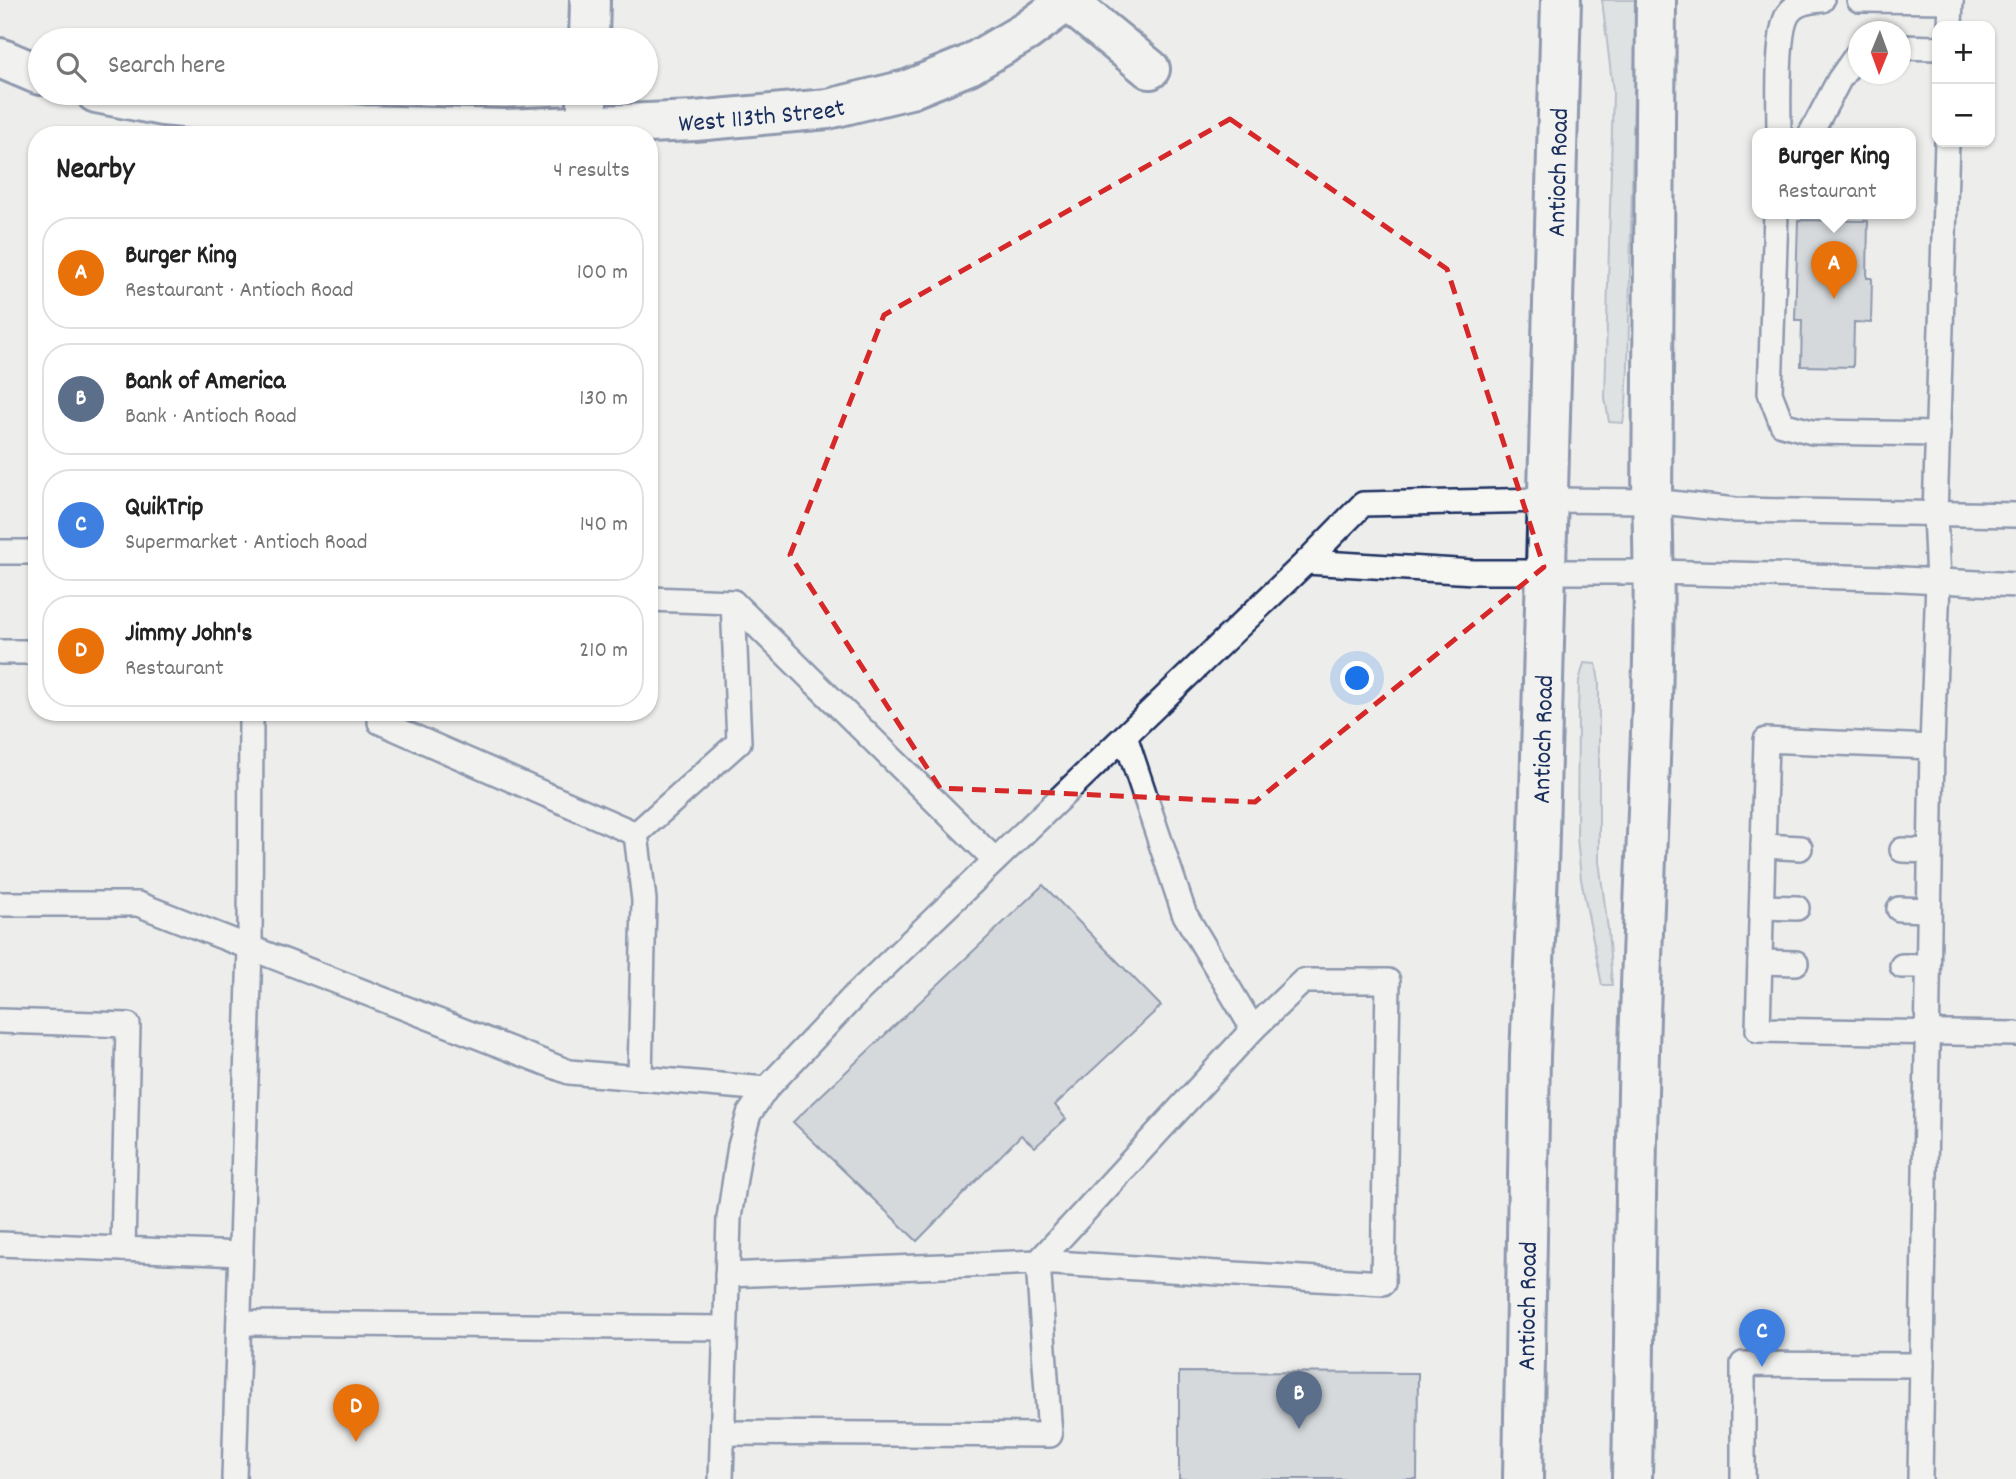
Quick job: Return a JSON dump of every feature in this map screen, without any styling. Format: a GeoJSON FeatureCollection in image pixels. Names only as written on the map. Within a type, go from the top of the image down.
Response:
{"type":"FeatureCollection","features":[{"type":"Feature","properties":{"kind":"main road"},"geometry":{"type":"LineString","coordinates":[[589,28],[590,0]]}},
{"type":"Feature","properties":{"kind":"main road","name":"Antioch Road"},"geometry":{"type":"LineString","coordinates":[[1523,1479],[1530,1069],[1538,870],[1561,0]]}},
{"type":"Feature","properties":{"kind":"main road"},"geometry":{"type":"LineString","coordinates":[[1632,1479],[1641,988],[1650,795],[1655,572],[1652,502],[1656,0]]}},
{"type":"Feature","properties":{"kind":"main road"},"geometry":{"type":"LineString","coordinates":[[1068,1],[1150,69]]}},
{"type":"Feature","properties":{"kind":"main road","name":"West 113th Street"},"geometry":{"type":"LineString","coordinates":[[517,126],[587,109],[695,121],[828,109],[910,89],[969,65],[1027,32],[1068,1]]}},
{"type":"Feature","properties":{"kind":"main road"},"geometry":{"type":"LineString","coordinates":[[0,58],[28,70]]}},
{"type":"Feature","properties":{"kind":"main road","name":"West 113th Street"},"geometry":{"type":"LineString","coordinates":[[158,105],[398,126]]}},
{"type":"Feature","properties":{"kind":"lane"},"geometry":{"type":"LineString","coordinates":[[1779,128],[1782,37],[1788,13],[1804,1],[1822,0]]}},
{"type":"Feature","properties":{"kind":"lane"},"geometry":{"type":"LineString","coordinates":[[1859,0],[1951,0],[1950,21]]}},
{"type":"Feature","properties":{"kind":"lane"},"geometry":{"type":"LineString","coordinates":[[1911,47],[1932,48]]}},
{"type":"Feature","properties":{"kind":"lane"},"geometry":{"type":"LineString","coordinates":[[1814,128],[1848,67]]}},
{"type":"Feature","properties":{"kind":"lane"},"geometry":{"type":"LineString","coordinates":[[1920,1479],[1932,747],[1938,581],[1935,514],[1947,147]]}},
{"type":"Feature","properties":{"kind":"lane"},"geometry":{"type":"LineString","coordinates":[[1776,219],[1770,393],[1782,424],[1812,432],[1938,434]]}},
{"type":"Feature","properties":{"kind":"lane"},"geometry":{"type":"LineString","coordinates":[[721,1479],[729,1218],[740,1146],[749,1114],[766,1089],[856,994],[1363,504],[1546,500],[1652,502],[1736,510],[2016,515]]}},
{"type":"Feature","properties":{"kind":"lane"},"geometry":{"type":"LineString","coordinates":[[0,552],[28,552]]}},
{"type":"Feature","properties":{"kind":"lane"},"geometry":{"type":"LineString","coordinates":[[1306,562],[1474,572],[1655,572],[2016,584]]}},
{"type":"Feature","properties":{"kind":"lane"},"geometry":{"type":"LineString","coordinates":[[658,598],[733,601],[995,860]]}},
{"type":"Feature","properties":{"kind":"lane"},"geometry":{"type":"LineString","coordinates":[[636,834],[739,742],[733,601]]}},
{"type":"Feature","properties":{"kind":"lane"},"geometry":{"type":"LineString","coordinates":[[0,652],[28,652]]}},
{"type":"Feature","properties":{"kind":"lane"},"geometry":{"type":"LineString","coordinates":[[234,1479],[250,947],[251,721]]}},
{"type":"Feature","properties":{"kind":"lane"},"geometry":{"type":"LineString","coordinates":[[380,721],[636,834]]}},
{"type":"Feature","properties":{"kind":"lane"},"geometry":{"type":"LineString","coordinates":[[1125,736],[1184,913],[1253,1029]]}},
{"type":"Feature","properties":{"kind":"lane"},"geometry":{"type":"LineString","coordinates":[[1932,747],[1766,740],[1758,1030],[2016,1034]]}},
{"type":"Feature","properties":{"kind":"lane"},"geometry":{"type":"LineString","coordinates":[[636,834],[644,900],[640,1078]]}},
{"type":"Feature","properties":{"kind":"lane"},"geometry":{"type":"LineString","coordinates":[[1763,846],[1800,848]]}},
{"type":"Feature","properties":{"kind":"lane"},"geometry":{"type":"LineString","coordinates":[[1902,850],[1930,851]]}},
{"type":"Feature","properties":{"kind":"lane"},"geometry":{"type":"LineString","coordinates":[[0,904],[138,904],[569,1072],[766,1089]]}},
{"type":"Feature","properties":{"kind":"lane"},"geometry":{"type":"LineString","coordinates":[[1762,907],[1797,908]]}},
{"type":"Feature","properties":{"kind":"lane"},"geometry":{"type":"LineString","coordinates":[[1899,909],[1929,910]]}},
{"type":"Feature","properties":{"kind":"lane"},"geometry":{"type":"LineString","coordinates":[[1760,962],[1797,963]]}},
{"type":"Feature","properties":{"kind":"lane"},"geometry":{"type":"LineString","coordinates":[[1902,966],[1928,966]]}},
{"type":"Feature","properties":{"kind":"lane"},"geometry":{"type":"LineString","coordinates":[[723,1433],[1050,1435],[1038,1262],[1253,1029],[1303,981],[1388,981],[1383,1283],[1038,1262],[727,1275]]}},
{"type":"Feature","properties":{"kind":"lane"},"geometry":{"type":"LineString","coordinates":[[0,1021],[128,1025],[123,1249]]}},
{"type":"Feature","properties":{"kind":"lane"},"geometry":{"type":"LineString","coordinates":[[0,1244],[241,1254]]}},
{"type":"Feature","properties":{"kind":"lane"},"geometry":{"type":"LineString","coordinates":[[239,1323],[726,1328]]}},
{"type":"Feature","properties":{"kind":"lane"},"geometry":{"type":"LineString","coordinates":[[1743,1479],[1743,1364],[1922,1365]]}},
{"type":"Feature","properties":{"kind":"highlighted area"},"geometry":{"type":"Polygon","coordinates":[[[1230,119],[1447,269],[1544,567],[1255,802],[940,788],[790,555],[884,315],[1230,119]]]}},
{"type":"Feature","properties":{"kind":"shaded area"},"geometry":{"type":"Polygon","coordinates":[[[1602,0],[1636,0],[1628,367],[1623,423],[1609,422],[1605,398],[1613,91],[1602,0]]]}},
{"type":"Feature","properties":{"kind":"shaded area"},"geometry":{"type":"Polygon","coordinates":[[[1584,663],[1596,664],[1599,682],[1599,861],[1612,985],[1602,985],[1581,879],[1577,837],[1579,681],[1584,663]]]}},
{"type":"Feature","properties":{"kind":"building"},"geometry":{"type":"Polygon","coordinates":[[[1798,220],[1868,221],[1867,278],[1872,278],[1871,323],[1854,322],[1853,367],[1801,366],[1802,320],[1795,320],[1798,220]]]}},
{"type":"Feature","properties":{"kind":"building"},"geometry":{"type":"Polygon","coordinates":[[[1043,885],[1161,1006],[1055,1105],[1066,1119],[1035,1147],[1021,1135],[917,1241],[793,1122],[1043,885]]]}},
{"type":"Feature","properties":{"kind":"building"},"geometry":{"type":"Polygon","coordinates":[[[1179,1372],[1418,1373],[1417,1479],[1179,1479],[1179,1372]]]}},
{"type":"Feature","properties":{"kind":"place","name":"Burger King"},"geometry":{"type":"Point","coordinates":[1834,299]}},
{"type":"Feature","properties":{"kind":"place","name":"QuikTrip"},"geometry":{"type":"Point","coordinates":[1762,1367]}},
{"type":"Feature","properties":{"kind":"place","name":"Bank of America"},"geometry":{"type":"Point","coordinates":[1299,1429]}},
{"type":"Feature","properties":{"kind":"place","name":"Jimmy John's"},"geometry":{"type":"Point","coordinates":[356,1442]}}]}
